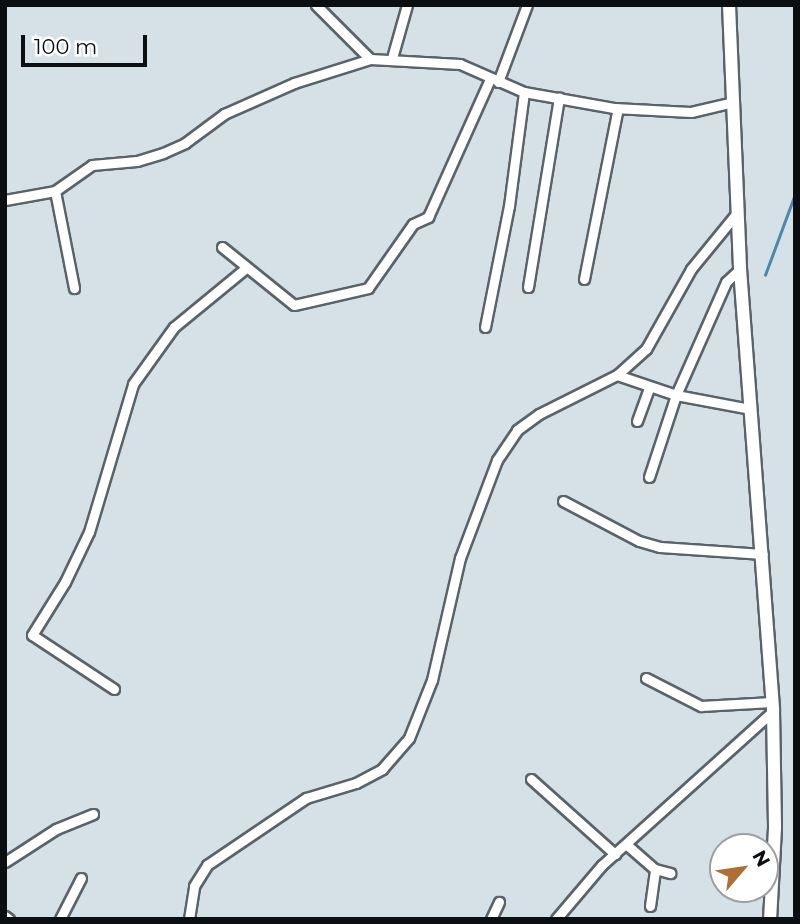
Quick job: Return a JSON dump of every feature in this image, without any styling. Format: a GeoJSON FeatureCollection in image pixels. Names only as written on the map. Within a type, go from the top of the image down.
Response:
{"type":"FeatureCollection","features":[{"type":"Feature","properties":{"kind":"main road"},"geometry":{"type":"LineString","coordinates":[[729,5],[736,214],[763,554],[772,707],[775,828],[770,919]]}},
{"type":"Feature","properties":{"kind":"street"},"geometry":{"type":"LineString","coordinates":[[316,5],[370,59]]}},
{"type":"Feature","properties":{"kind":"street"},"geometry":{"type":"LineString","coordinates":[[392,58],[407,5]]}},
{"type":"Feature","properties":{"kind":"street"},"geometry":{"type":"LineString","coordinates":[[222,247],[294,305],[369,288],[413,224],[428,217],[494,81],[527,5]]}},
{"type":"Feature","properties":{"kind":"street"},"geometry":{"type":"LineString","coordinates":[[5,200],[55,191],[92,165],[163,153],[186,143],[223,114],[294,83],[370,59],[392,58],[460,64],[524,92],[618,108],[691,112],[733,102]]}},
{"type":"Feature","properties":{"kind":"street"},"geometry":{"type":"LineString","coordinates":[[485,327],[509,206],[524,92]]}},
{"type":"Feature","properties":{"kind":"street"},"geometry":{"type":"LineString","coordinates":[[528,287],[559,98]]}},
{"type":"Feature","properties":{"kind":"street"},"geometry":{"type":"LineString","coordinates":[[584,279],[618,108]]}},
{"type":"Feature","properties":{"kind":"street"},"geometry":{"type":"LineString","coordinates":[[55,191],[74,288]]}},
{"type":"Feature","properties":{"kind":"street"},"geometry":{"type":"LineString","coordinates":[[189,919],[194,886],[207,865],[306,798],[356,783],[382,769],[409,738],[432,680],[460,558],[497,460],[517,430],[539,414],[617,375],[646,349],[691,269],[736,214]]}},
{"type":"Feature","properties":{"kind":"street"},"geometry":{"type":"LineString","coordinates":[[114,690],[32,635],[65,582],[89,532],[133,384],[174,327],[247,267]]}},
{"type":"Feature","properties":{"kind":"street"},"geometry":{"type":"LineString","coordinates":[[649,477],[676,395],[726,282],[740,269]]}},
{"type":"Feature","properties":{"kind":"street"},"geometry":{"type":"LineString","coordinates":[[617,375],[649,388],[750,410]]}},
{"type":"Feature","properties":{"kind":"street"},"geometry":{"type":"LineString","coordinates":[[637,421],[649,388]]}},
{"type":"Feature","properties":{"kind":"street"},"geometry":{"type":"LineString","coordinates":[[563,501],[639,541],[660,547],[763,554]]}},
{"type":"Feature","properties":{"kind":"street"},"geometry":{"type":"LineString","coordinates":[[646,678],[701,706],[772,707]]}},
{"type":"Feature","properties":{"kind":"street"},"geometry":{"type":"LineString","coordinates":[[556,919],[615,854],[684,795],[712,761],[772,707]]}},
{"type":"Feature","properties":{"kind":"street"},"geometry":{"type":"LineString","coordinates":[[531,779],[615,854]]}},
{"type":"Feature","properties":{"kind":"street"},"geometry":{"type":"LineString","coordinates":[[5,862],[56,829],[93,814]]}},
{"type":"Feature","properties":{"kind":"street"},"geometry":{"type":"LineString","coordinates":[[627,845],[655,869],[670,873]]}},
{"type":"Feature","properties":{"kind":"street"},"geometry":{"type":"LineString","coordinates":[[650,906],[655,869]]}},
{"type":"Feature","properties":{"kind":"street"},"geometry":{"type":"LineString","coordinates":[[60,919],[81,878]]}},
{"type":"Feature","properties":{"kind":"street"},"geometry":{"type":"LineString","coordinates":[[491,919],[499,902]]}},
{"type":"Feature","properties":{"kind":"waterway"},"geometry":{"type":"LineString","coordinates":[[765,275],[795,194]]}}]}
